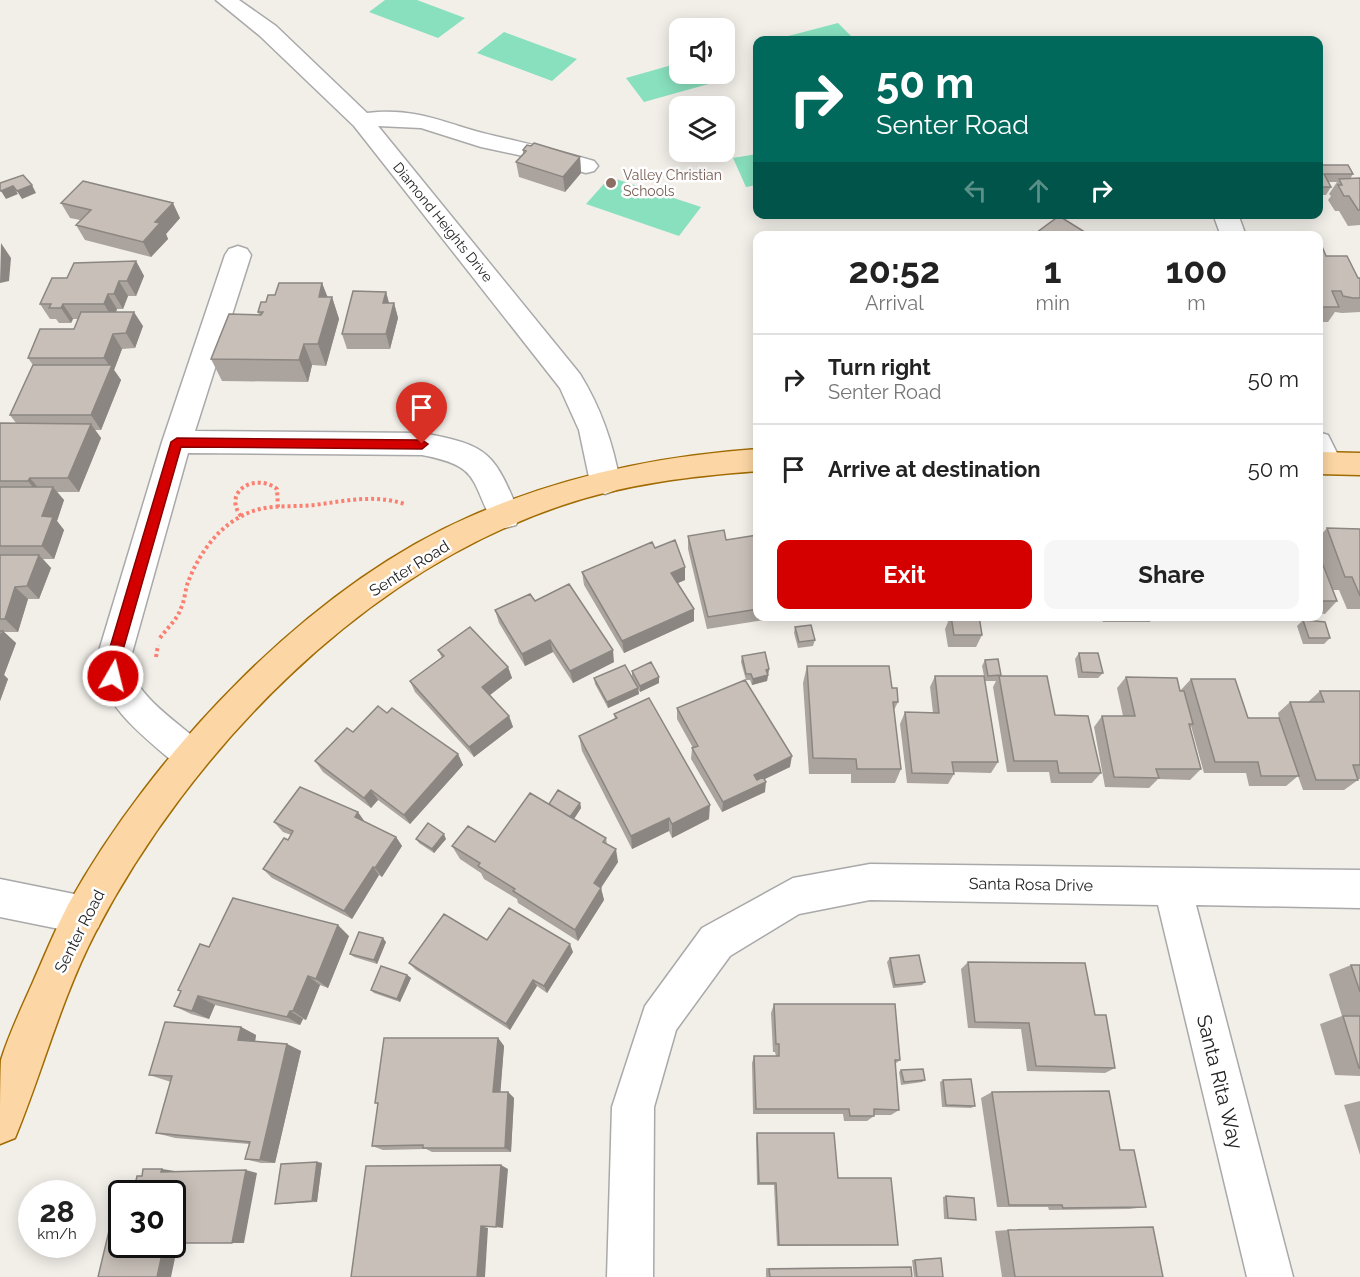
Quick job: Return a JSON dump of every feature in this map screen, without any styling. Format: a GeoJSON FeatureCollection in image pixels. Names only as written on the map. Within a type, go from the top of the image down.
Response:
{"type":"FeatureCollection","features":[{"type":"Feature","properties":{"kind":"main road"},"geometry":{"type":"LineString","coordinates":[[1323,457],[1360,464]]}},
{"type":"Feature","properties":{"kind":"main road","name":"Senter Road"},"geometry":{"type":"LineString","coordinates":[[0,1123],[32,1030],[84,915],[128,843],[191,756],[251,692],[289,656],[394,575],[505,516],[548,498],[631,475],[688,465],[753,460]]}},
{"type":"Feature","properties":{"kind":"street","name":"Diamond Heights Drive"},"geometry":{"type":"LineString","coordinates":[[226,0],[268,31],[362,121],[579,394],[600,447],[605,482]]}},
{"type":"Feature","properties":{"kind":"street"},"geometry":{"type":"LineString","coordinates":[[362,121],[386,118],[424,121],[489,142],[526,149],[586,166]]}},
{"type":"Feature","properties":{"kind":"street"},"geometry":{"type":"LineString","coordinates":[[191,756],[122,693],[113,676],[112,664],[177,442],[238,255]]}},
{"type":"Feature","properties":{"kind":"street"},"geometry":{"type":"LineString","coordinates":[[177,442],[422,444],[442,448],[472,458],[483,466],[489,474],[505,516]]}},
{"type":"Feature","properties":{"kind":"street","name":"Santa Rosa Drive"},"geometry":{"type":"LineString","coordinates":[[630,1277],[633,1107],[659,1020],[716,942],[793,897],[870,882],[1360,889]]}},
{"type":"Feature","properties":{"kind":"street","name":"Santa Rita Way"},"geometry":{"type":"LineString","coordinates":[[1173,887],[1187,951],[1270,1277]]}},
{"type":"Feature","properties":{"kind":"street"},"geometry":{"type":"LineString","coordinates":[[0,898],[84,915]]}},
{"type":"Feature","properties":{"kind":"path"},"geometry":{"type":"LineString","coordinates":[[241,516],[234,507],[234,501],[244,486],[252,482],[263,480],[278,489],[279,507]]}},
{"type":"Feature","properties":{"kind":"path"},"geometry":{"type":"LineString","coordinates":[[156,657],[160,637],[181,611],[187,584],[201,555],[219,532],[241,516],[259,509],[320,504],[363,496],[386,497],[405,504]]}},
{"type":"Feature","properties":{"kind":"green space"},"geometry":{"type":"Polygon","coordinates":[[[385,0],[417,0],[465,18],[438,38],[369,12],[385,0]]]}},
{"type":"Feature","properties":{"kind":"green space"},"geometry":{"type":"Polygon","coordinates":[[[838,23],[851,36],[788,36],[838,23]]]}},
{"type":"Feature","properties":{"kind":"green space"},"geometry":{"type":"Polygon","coordinates":[[[504,32],[577,59],[552,81],[477,53],[504,32]]]}},
{"type":"Feature","properties":{"kind":"green space"},"geometry":{"type":"Polygon","coordinates":[[[669,66],[669,84],[708,84],[644,102],[626,78],[669,66]]]}},
{"type":"Feature","properties":{"kind":"green space"},"geometry":{"type":"Polygon","coordinates":[[[753,155],[753,186],[746,187],[735,158],[753,155]]]}},
{"type":"Feature","properties":{"kind":"green space"},"geometry":{"type":"Polygon","coordinates":[[[610,177],[701,207],[679,236],[586,204],[610,177]]]}},
{"type":"Feature","properties":{"kind":"building"},"geometry":{"type":"Polygon","coordinates":[[[534,143],[580,157],[563,177],[516,162],[526,151],[523,150],[527,145],[531,146],[534,143]]]}},
{"type":"Feature","properties":{"kind":"building"},"geometry":{"type":"Polygon","coordinates":[[[1323,165],[1348,165],[1353,174],[1324,174],[1331,187],[1323,187],[1323,165]]]}},
{"type":"Feature","properties":{"kind":"building"},"geometry":{"type":"Polygon","coordinates":[[[23,175],[32,185],[17,191],[13,186],[0,190],[0,183],[23,175]]]}},
{"type":"Feature","properties":{"kind":"building"},"geometry":{"type":"Polygon","coordinates":[[[1360,178],[1360,210],[1358,210],[1349,196],[1344,196],[1338,185],[1342,185],[1339,179],[1360,178]]]}},
{"type":"Feature","properties":{"kind":"building"},"geometry":{"type":"Polygon","coordinates":[[[83,181],[173,203],[155,222],[160,223],[143,242],[76,225],[91,210],[61,203],[83,181]]]}},
{"type":"Feature","properties":{"kind":"building"},"geometry":{"type":"Polygon","coordinates":[[[1055,219],[1064,219],[1083,231],[1039,231],[1055,219]]]}},
{"type":"Feature","properties":{"kind":"building"},"geometry":{"type":"Polygon","coordinates":[[[1323,249],[1326,256],[1347,256],[1360,278],[1360,298],[1343,296],[1341,291],[1332,291],[1339,307],[1323,307],[1323,249]]]}},
{"type":"Feature","properties":{"kind":"building"},"geometry":{"type":"Polygon","coordinates":[[[136,261],[127,281],[119,281],[114,294],[108,294],[104,304],[63,304],[61,308],[49,308],[51,304],[40,304],[52,278],[67,278],[74,263],[136,261]]]}},
{"type":"Feature","properties":{"kind":"building"},"geometry":{"type":"Polygon","coordinates":[[[279,283],[322,283],[319,297],[332,297],[318,344],[304,344],[299,360],[211,359],[229,314],[261,315],[263,312],[258,312],[261,302],[266,302],[268,295],[275,295],[279,283]]]}},
{"type":"Feature","properties":{"kind":"building"},"geometry":{"type":"Polygon","coordinates":[[[353,291],[386,292],[383,303],[394,303],[386,334],[342,334],[353,291]]]}},
{"type":"Feature","properties":{"kind":"building"},"geometry":{"type":"Polygon","coordinates":[[[81,312],[134,312],[126,333],[113,334],[104,358],[28,358],[40,329],[74,329],[81,312]]]}},
{"type":"Feature","properties":{"kind":"building"},"geometry":{"type":"Polygon","coordinates":[[[33,365],[112,365],[91,415],[10,415],[33,365]]]}},
{"type":"Feature","properties":{"kind":"building"},"geometry":{"type":"Polygon","coordinates":[[[0,423],[91,424],[68,478],[0,481],[0,423]]]}},
{"type":"Feature","properties":{"kind":"building"},"geometry":{"type":"Polygon","coordinates":[[[0,487],[53,487],[42,516],[53,517],[42,546],[0,546],[0,487]]]}},
{"type":"Feature","properties":{"kind":"building"},"geometry":{"type":"Polygon","coordinates":[[[1327,528],[1360,529],[1360,596],[1352,577],[1345,577],[1327,528]]]}},
{"type":"Feature","properties":{"kind":"building"},"geometry":{"type":"Polygon","coordinates":[[[724,530],[726,540],[753,536],[753,610],[708,617],[688,536],[724,530]]]}},
{"type":"Feature","properties":{"kind":"building"},"geometry":{"type":"Polygon","coordinates":[[[675,540],[685,567],[671,573],[694,609],[622,641],[582,572],[652,542],[655,548],[675,540]]]}},
{"type":"Feature","properties":{"kind":"building"},"geometry":{"type":"Polygon","coordinates":[[[0,555],[39,555],[27,586],[15,587],[5,619],[0,619],[0,555]]]}},
{"type":"Feature","properties":{"kind":"building"},"geometry":{"type":"Polygon","coordinates":[[[1323,565],[1337,601],[1323,601],[1323,565]]]}},
{"type":"Feature","properties":{"kind":"building"},"geometry":{"type":"Polygon","coordinates":[[[569,584],[613,650],[570,671],[550,640],[522,654],[495,610],[530,594],[535,601],[569,584]]]}},
{"type":"Feature","properties":{"kind":"building"},"geometry":{"type":"Polygon","coordinates":[[[952,621],[980,621],[982,635],[954,635],[952,621]]]}},
{"type":"Feature","properties":{"kind":"building"},"geometry":{"type":"Polygon","coordinates":[[[1303,621],[1325,622],[1330,638],[1309,638],[1303,621]]]}},
{"type":"Feature","properties":{"kind":"building"},"geometry":{"type":"Polygon","coordinates":[[[811,625],[815,640],[799,642],[795,627],[811,625]]]}},
{"type":"Feature","properties":{"kind":"building"},"geometry":{"type":"Polygon","coordinates":[[[470,627],[508,667],[482,687],[509,716],[469,747],[410,681],[444,656],[438,650],[470,627]]]}},
{"type":"Feature","properties":{"kind":"building"},"geometry":{"type":"Polygon","coordinates":[[[765,652],[768,675],[753,679],[751,674],[746,674],[742,656],[765,652]]]}},
{"type":"Feature","properties":{"kind":"building"},"geometry":{"type":"Polygon","coordinates":[[[1079,653],[1098,653],[1103,673],[1082,672],[1079,653]]]}},
{"type":"Feature","properties":{"kind":"building"},"geometry":{"type":"Polygon","coordinates":[[[998,659],[1001,675],[988,676],[985,660],[998,659]]]}},
{"type":"Feature","properties":{"kind":"building"},"geometry":{"type":"Polygon","coordinates":[[[651,662],[659,677],[640,686],[632,671],[651,662]]]}},
{"type":"Feature","properties":{"kind":"building"},"geometry":{"type":"Polygon","coordinates":[[[625,665],[638,688],[607,702],[594,678],[625,665]]]}},
{"type":"Feature","properties":{"kind":"building"},"geometry":{"type":"Polygon","coordinates":[[[807,666],[889,666],[892,688],[897,688],[898,702],[893,702],[901,769],[857,769],[856,759],[813,758],[807,666]]]}},
{"type":"Feature","properties":{"kind":"building"},"geometry":{"type":"Polygon","coordinates":[[[935,676],[984,676],[998,762],[952,762],[954,774],[912,773],[905,712],[939,713],[935,676]]]}},
{"type":"Feature","properties":{"kind":"building"},"geometry":{"type":"Polygon","coordinates":[[[999,676],[1047,676],[1055,715],[1088,716],[1101,773],[1059,773],[1057,761],[1014,761],[999,676]]]}},
{"type":"Feature","properties":{"kind":"building"},"geometry":{"type":"Polygon","coordinates":[[[1126,677],[1177,678],[1180,691],[1184,691],[1193,724],[1189,724],[1201,769],[1156,769],[1159,778],[1114,777],[1102,716],[1135,716],[1126,677]]]}},
{"type":"Feature","properties":{"kind":"building"},"geometry":{"type":"Polygon","coordinates":[[[1191,679],[1235,679],[1248,718],[1279,718],[1299,776],[1261,776],[1258,762],[1215,762],[1191,679]]]}},
{"type":"Feature","properties":{"kind":"building"},"geometry":{"type":"Polygon","coordinates":[[[745,680],[792,756],[754,775],[757,780],[763,777],[766,782],[723,802],[692,748],[698,746],[677,708],[745,680]]]}},
{"type":"Feature","properties":{"kind":"building"},"geometry":{"type":"Polygon","coordinates":[[[1320,691],[1360,691],[1360,765],[1353,765],[1358,780],[1316,780],[1290,702],[1324,702],[1320,691]]]}},
{"type":"Feature","properties":{"kind":"building"},"geometry":{"type":"Polygon","coordinates":[[[649,698],[710,805],[672,824],[669,818],[631,836],[579,736],[617,718],[614,714],[649,698]]]}},
{"type":"Feature","properties":{"kind":"building"},"geometry":{"type":"Polygon","coordinates":[[[378,706],[387,713],[392,708],[458,754],[404,815],[371,790],[364,798],[315,761],[347,728],[353,732],[378,706]]]}},
{"type":"Feature","properties":{"kind":"building"},"geometry":{"type":"Polygon","coordinates":[[[300,787],[358,812],[355,817],[396,837],[344,911],[263,869],[284,838],[288,840],[293,831],[274,822],[300,787]]]}},
{"type":"Feature","properties":{"kind":"building"},"geometry":{"type":"Polygon","coordinates":[[[558,790],[580,803],[570,817],[549,804],[558,790]]]}},
{"type":"Feature","properties":{"kind":"building"},"geometry":{"type":"Polygon","coordinates":[[[530,793],[606,838],[603,842],[616,849],[594,883],[601,888],[575,930],[513,891],[515,889],[478,866],[480,863],[452,846],[468,826],[495,842],[530,793]]]}},
{"type":"Feature","properties":{"kind":"building"},"geometry":{"type":"Polygon","coordinates":[[[428,823],[444,834],[432,849],[416,839],[428,823]]]}},
{"type":"Feature","properties":{"kind":"building"},"geometry":{"type":"Polygon","coordinates":[[[233,898],[338,925],[316,979],[308,976],[293,1011],[290,1011],[287,1017],[198,996],[192,1011],[174,1006],[181,991],[178,990],[200,944],[209,947],[233,898]]]}},
{"type":"Feature","properties":{"kind":"building"},"geometry":{"type":"Polygon","coordinates":[[[509,908],[570,944],[544,986],[533,980],[506,1024],[409,963],[444,914],[487,940],[509,908]]]}},
{"type":"Feature","properties":{"kind":"building"},"geometry":{"type":"Polygon","coordinates":[[[359,932],[383,938],[374,960],[350,954],[359,932]]]}},
{"type":"Feature","properties":{"kind":"building"},"geometry":{"type":"Polygon","coordinates":[[[919,955],[925,982],[895,985],[890,958],[919,955]]]}},
{"type":"Feature","properties":{"kind":"building"},"geometry":{"type":"Polygon","coordinates":[[[968,962],[1085,963],[1095,1015],[1106,1015],[1115,1068],[1036,1066],[1029,1023],[975,1022],[968,962]]]}},
{"type":"Feature","properties":{"kind":"building"},"geometry":{"type":"Polygon","coordinates":[[[1351,965],[1360,965],[1360,992],[1351,965]]]}},
{"type":"Feature","properties":{"kind":"building"},"geometry":{"type":"Polygon","coordinates":[[[381,966],[407,975],[397,999],[371,990],[381,966]]]}},
{"type":"Feature","properties":{"kind":"building"},"geometry":{"type":"Polygon","coordinates":[[[774,1004],[895,1004],[900,1060],[895,1060],[899,1110],[874,1109],[874,1116],[850,1116],[849,1109],[756,1109],[754,1056],[779,1056],[779,1044],[776,1044],[774,1004]]]}},
{"type":"Feature","properties":{"kind":"building"},"geometry":{"type":"Polygon","coordinates":[[[1343,1016],[1360,1016],[1360,1068],[1359,1068],[1343,1016]]]}},
{"type":"Feature","properties":{"kind":"building"},"geometry":{"type":"Polygon","coordinates":[[[165,1022],[241,1027],[238,1040],[287,1044],[260,1160],[245,1159],[250,1142],[156,1133],[172,1076],[149,1075],[165,1022]]]}},
{"type":"Feature","properties":{"kind":"building"},"geometry":{"type":"Polygon","coordinates":[[[384,1038],[498,1038],[493,1092],[508,1092],[505,1148],[372,1146],[384,1038]]]}},
{"type":"Feature","properties":{"kind":"building"},"geometry":{"type":"Polygon","coordinates":[[[923,1069],[925,1080],[904,1082],[901,1070],[923,1069]]]}},
{"type":"Feature","properties":{"kind":"building"},"geometry":{"type":"Polygon","coordinates":[[[971,1079],[975,1106],[946,1105],[943,1080],[971,1079]]]}},
{"type":"Feature","properties":{"kind":"building"},"geometry":{"type":"Polygon","coordinates":[[[1109,1091],[1120,1150],[1134,1150],[1146,1207],[1063,1208],[1062,1205],[1009,1205],[992,1092],[1109,1091]]]}},
{"type":"Feature","properties":{"kind":"building"},"geometry":{"type":"Polygon","coordinates":[[[757,1133],[834,1133],[838,1178],[891,1178],[898,1245],[779,1245],[776,1183],[759,1183],[757,1133]]]}},
{"type":"Feature","properties":{"kind":"building"},"geometry":{"type":"Polygon","coordinates":[[[317,1162],[312,1201],[275,1204],[281,1164],[317,1162]]]}},
{"type":"Feature","properties":{"kind":"building"},"geometry":{"type":"Polygon","coordinates":[[[501,1165],[496,1227],[481,1226],[477,1277],[351,1277],[366,1166],[501,1165]]]}},
{"type":"Feature","properties":{"kind":"building"},"geometry":{"type":"Polygon","coordinates":[[[143,1169],[162,1169],[161,1172],[246,1170],[232,1243],[186,1243],[186,1180],[136,1180],[137,1176],[142,1176],[143,1169]]]}},
{"type":"Feature","properties":{"kind":"building"},"geometry":{"type":"Polygon","coordinates":[[[946,1196],[974,1198],[976,1220],[948,1218],[946,1196]]]}},
{"type":"Feature","properties":{"kind":"building"},"geometry":{"type":"Polygon","coordinates":[[[1153,1227],[1163,1277],[1015,1277],[1008,1230],[1153,1227]]]}},
{"type":"Feature","properties":{"kind":"building"},"geometry":{"type":"Polygon","coordinates":[[[108,1235],[108,1258],[161,1258],[157,1277],[98,1277],[108,1235]]]}},
{"type":"Feature","properties":{"kind":"building"},"geometry":{"type":"Polygon","coordinates":[[[941,1258],[943,1277],[917,1277],[915,1260],[941,1258]]]}},
{"type":"Feature","properties":{"kind":"building"},"geometry":{"type":"Polygon","coordinates":[[[911,1267],[912,1277],[770,1277],[769,1269],[911,1267]]]}},
{"type":"Feature","properties":{"kind":"place","name":"Valley Christian Schools"},"geometry":{"type":"Point","coordinates":[611,183]}},
{"type":"Feature","properties":{"kind":"route"},"geometry":{"type":"LineString","coordinates":[[113,676],[112,664],[177,442],[422,444]]}}]}
